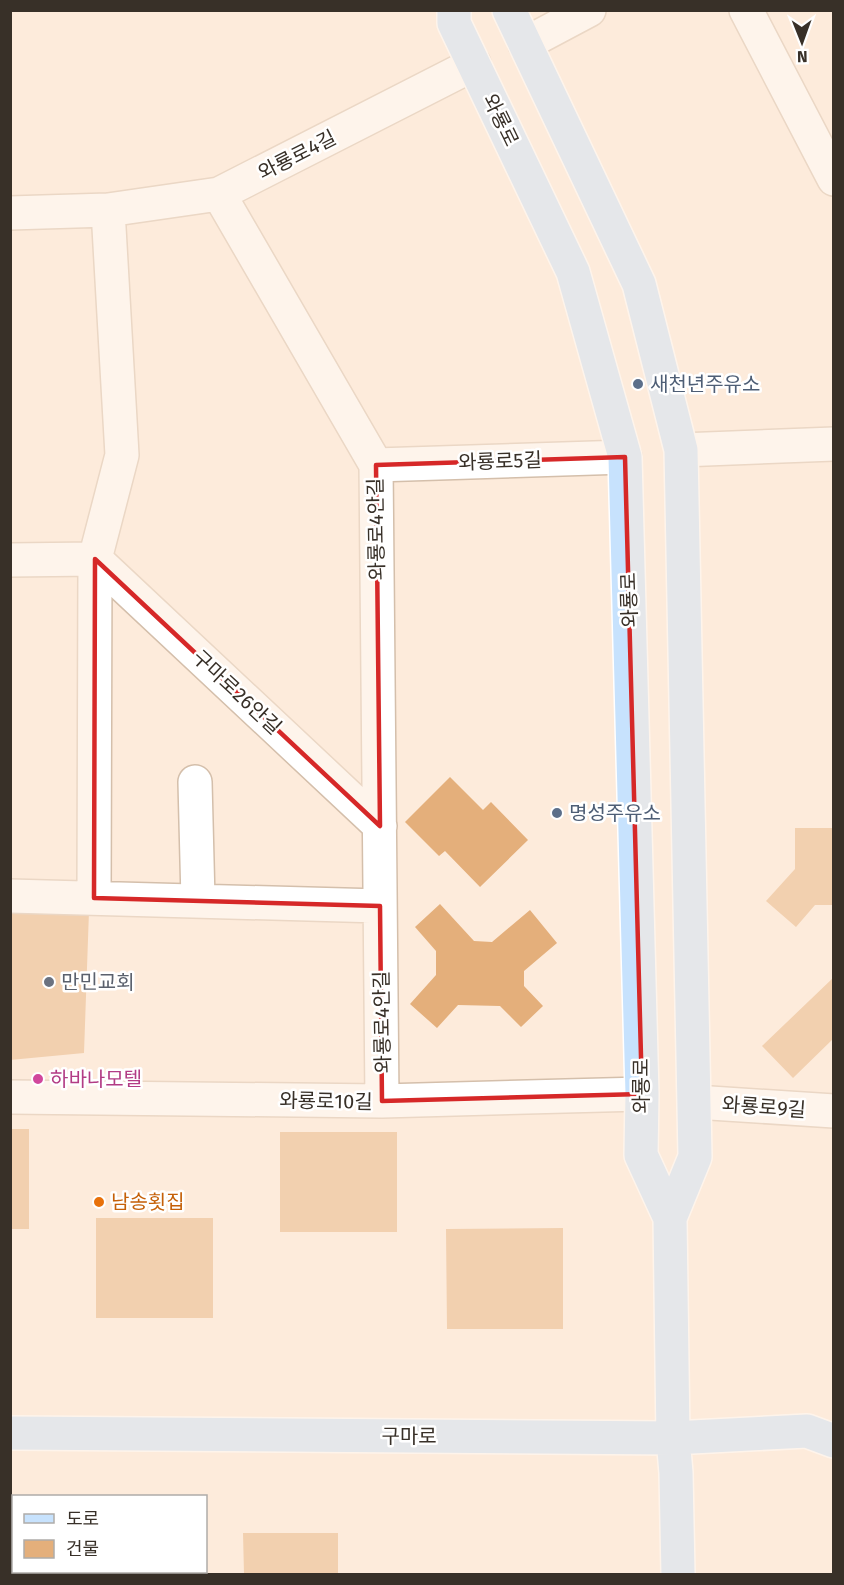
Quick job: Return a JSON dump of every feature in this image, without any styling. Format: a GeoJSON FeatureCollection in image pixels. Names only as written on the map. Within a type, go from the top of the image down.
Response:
{"type":"FeatureCollection","features":[{"type":"Feature","properties":{"kind":"main road","name":"와룡로"},"geometry":{"type":"LineString","coordinates":[[454,10],[454,22],[573,272],[625,457],[642,1094],[641,1155],[670,1218]]}},
{"type":"Feature","properties":{"kind":"main road","name":"와룡로"},"geometry":{"type":"LineString","coordinates":[[509,10],[639,284],[681,450],[695,1157],[670,1218],[672,1438],[676,1473],[678,1575]]}},
{"type":"Feature","properties":{"kind":"main road","name":"구마로"},"geometry":{"type":"LineString","coordinates":[[10,1433],[672,1438],[825,1430]]}},
{"type":"Feature","properties":{"kind":"street"},"geometry":{"type":"LineString","coordinates":[[525,44],[589,10]]}},
{"type":"Feature","properties":{"kind":"street"},"geometry":{"type":"LineString","coordinates":[[746,10],[834,179]]}},
{"type":"Feature","properties":{"kind":"street","name":"와룡로4길"},"geometry":{"type":"LineString","coordinates":[[10,213],[108,210],[219,194],[474,64]]}},
{"type":"Feature","properties":{"kind":"street","name":"와룡로4안길"},"geometry":{"type":"LineString","coordinates":[[219,194],[376,465],[382,1101]]}},
{"type":"Feature","properties":{"kind":"street"},"geometry":{"type":"LineString","coordinates":[[94,898],[95,559],[122,454],[108,210]]}},
{"type":"Feature","properties":{"kind":"street"},"geometry":{"type":"LineString","coordinates":[[681,450],[834,444]]}},
{"type":"Feature","properties":{"kind":"street","name":"와룡로5길"},"geometry":{"type":"LineString","coordinates":[[376,465],[625,457]]}},
{"type":"Feature","properties":{"kind":"street"},"geometry":{"type":"LineString","coordinates":[[10,560],[95,559]]}},
{"type":"Feature","properties":{"kind":"street","name":"구마로26안길"},"geometry":{"type":"LineString","coordinates":[[95,559],[380,826]]}},
{"type":"Feature","properties":{"kind":"street"},"geometry":{"type":"LineString","coordinates":[[195,782],[198,900]]}},
{"type":"Feature","properties":{"kind":"street"},"geometry":{"type":"LineString","coordinates":[[10,896],[380,906]]}},
{"type":"Feature","properties":{"kind":"street","name":"와룡로10길"},"geometry":{"type":"LineString","coordinates":[[10,1097],[382,1101],[642,1094]]}},
{"type":"Feature","properties":{"kind":"street","name":"와룡로9길"},"geometry":{"type":"LineString","coordinates":[[694,1102],[834,1111]]}},
{"type":"Feature","properties":{"kind":"highlighted area"},"geometry":{"type":"Polygon","coordinates":[[[625,457],[642,1094],[382,1101],[380,906],[94,898],[95,559],[380,826],[376,465],[625,457]]]}},
{"type":"Feature","properties":{"kind":"building"},"geometry":{"type":"Polygon","coordinates":[[[450,777],[483,810],[491,802],[528,840],[480,887],[445,851],[439,856],[405,822],[450,777]]]}},
{"type":"Feature","properties":{"kind":"building"},"geometry":{"type":"Polygon","coordinates":[[[795,828],[834,828],[834,905],[815,905],[796,927],[766,901],[795,869],[795,828]]]}},
{"type":"Feature","properties":{"kind":"building"},"geometry":{"type":"Polygon","coordinates":[[[440,904],[474,941],[492,942],[530,910],[557,943],[524,971],[524,986],[543,1006],[521,1027],[500,1006],[458,1005],[437,1028],[410,1004],[436,975],[436,951],[415,927],[440,904]]]}},
{"type":"Feature","properties":{"kind":"building","name":"만민교회"},"geometry":{"type":"Polygon","coordinates":[[[10,907],[89,911],[84,1053],[10,1060],[10,907]]]}},
{"type":"Feature","properties":{"kind":"building"},"geometry":{"type":"Polygon","coordinates":[[[834,977],[834,1038],[793,1078],[762,1046],[834,977]]]}},
{"type":"Feature","properties":{"kind":"building"},"geometry":{"type":"Polygon","coordinates":[[[10,1129],[29,1129],[29,1229],[10,1229],[10,1129]]]}},
{"type":"Feature","properties":{"kind":"building"},"geometry":{"type":"Polygon","coordinates":[[[280,1132],[397,1132],[397,1232],[280,1232],[280,1132]]]}},
{"type":"Feature","properties":{"kind":"building"},"geometry":{"type":"Polygon","coordinates":[[[96,1218],[213,1218],[213,1318],[96,1318],[96,1218]]]}},
{"type":"Feature","properties":{"kind":"building"},"geometry":{"type":"Polygon","coordinates":[[[563,1228],[563,1329],[447,1329],[446,1229],[563,1228]]]}},
{"type":"Feature","properties":{"kind":"building"},"geometry":{"type":"Polygon","coordinates":[[[243,1533],[338,1533],[338,1574],[244,1574],[243,1533]]]}},
{"type":"Feature","properties":{"kind":"building"},"geometry":{"type":"Polygon","coordinates":[[[22,1573],[116,1573],[116,1574],[22,1573]]]}},
{"type":"Feature","properties":{"kind":"place","name":"새천년주유소"},"geometry":{"type":"Point","coordinates":[638,384]}},
{"type":"Feature","properties":{"kind":"place","name":"명성주유소"},"geometry":{"type":"Point","coordinates":[557,813]}},
{"type":"Feature","properties":{"kind":"place","name":"만민교회"},"geometry":{"type":"Point","coordinates":[49,982]}},
{"type":"Feature","properties":{"kind":"place","name":"하바나모텔"},"geometry":{"type":"Point","coordinates":[38,1079]}},
{"type":"Feature","properties":{"kind":"place","name":"남송횟집"},"geometry":{"type":"Point","coordinates":[99,1202]}}]}
